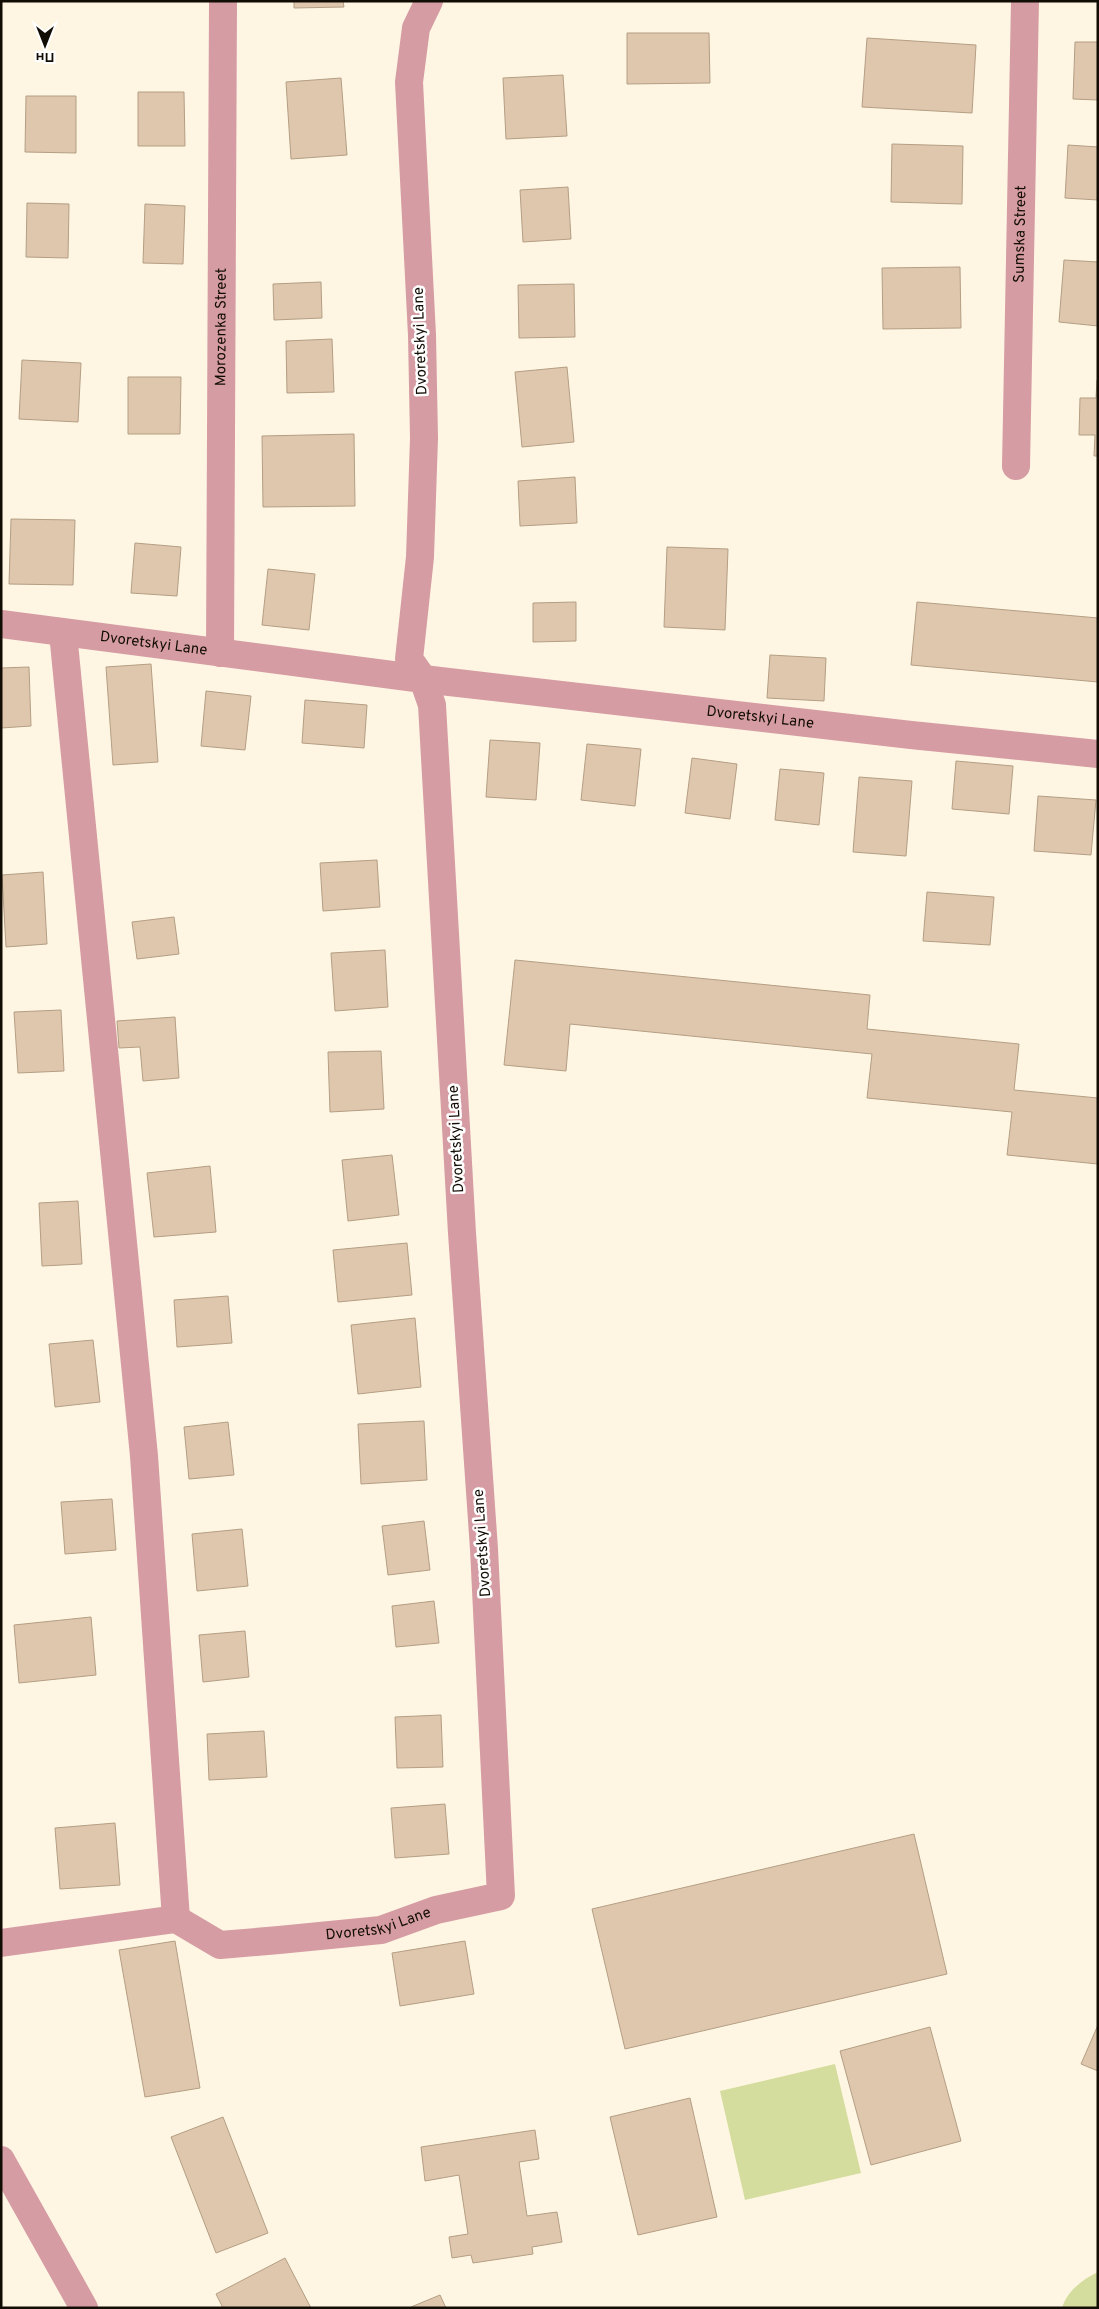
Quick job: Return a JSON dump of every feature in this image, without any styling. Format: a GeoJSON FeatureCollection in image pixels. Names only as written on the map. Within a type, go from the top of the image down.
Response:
{"type":"FeatureCollection","features":[{"type":"Feature","properties":{"kind":"street","name":"Morozenka Street"},"geometry":{"type":"LineString","coordinates":[[220,653],[223,1]]}},
{"type":"Feature","properties":{"kind":"street","name":"Dvoretskyi Lane"},"geometry":{"type":"LineString","coordinates":[[176,1919],[220,1945],[381,1930],[436,1910],[501,1896],[484,1549],[462,1223],[432,705],[423,679],[409,659],[420,557],[424,438],[422,335],[409,82],[416,28],[429,1]]}},
{"type":"Feature","properties":{"kind":"street","name":"Sumska Street"},"geometry":{"type":"LineString","coordinates":[[1016,466],[1025,1]]}},
{"type":"Feature","properties":{"kind":"street","name":"Dvoretskyi Lane"},"geometry":{"type":"LineString","coordinates":[[1,624],[423,679],[911,735],[1098,754]]}},
{"type":"Feature","properties":{"kind":"street"},"geometry":{"type":"LineString","coordinates":[[1,1943],[176,1919],[144,1456],[62,633]]}},
{"type":"Feature","properties":{"kind":"street"},"geometry":{"type":"LineString","coordinates":[[1,2160],[84,2308]]}},
{"type":"Feature","properties":{"kind":"green space"},"geometry":{"type":"Polygon","coordinates":[[[835,2064],[861,2173],[745,2200],[720,2091],[835,2064]]]}},
{"type":"Feature","properties":{"kind":"green space"},"geometry":{"type":"Polygon","coordinates":[[[1098,2272],[1098,2308],[1062,2308],[1064,2302],[1076,2286],[1098,2272]]]}},
{"type":"Feature","properties":{"kind":"building"},"geometry":{"type":"Polygon","coordinates":[[[294,1],[343,1],[344,7],[294,8],[294,1]]]}},
{"type":"Feature","properties":{"kind":"building"},"geometry":{"type":"Polygon","coordinates":[[[627,33],[709,33],[710,83],[627,84],[627,33]]]}},
{"type":"Feature","properties":{"kind":"building"},"geometry":{"type":"Polygon","coordinates":[[[867,38],[976,45],[972,113],[862,107],[867,38]]]}},
{"type":"Feature","properties":{"kind":"building"},"geometry":{"type":"Polygon","coordinates":[[[1075,42],[1098,42],[1098,100],[1073,99],[1075,42]]]}},
{"type":"Feature","properties":{"kind":"building"},"geometry":{"type":"Polygon","coordinates":[[[563,75],[567,136],[506,139],[503,78],[563,75]]]}},
{"type":"Feature","properties":{"kind":"building"},"geometry":{"type":"Polygon","coordinates":[[[341,78],[347,155],[291,159],[286,82],[341,78]]]}},
{"type":"Feature","properties":{"kind":"building"},"geometry":{"type":"Polygon","coordinates":[[[138,92],[184,92],[185,146],[138,146],[138,92]]]}},
{"type":"Feature","properties":{"kind":"building"},"geometry":{"type":"Polygon","coordinates":[[[26,96],[76,96],[76,153],[25,152],[26,96]]]}},
{"type":"Feature","properties":{"kind":"building"},"geometry":{"type":"Polygon","coordinates":[[[892,144],[963,146],[962,204],[891,202],[892,144]]]}},
{"type":"Feature","properties":{"kind":"building"},"geometry":{"type":"Polygon","coordinates":[[[1068,145],[1098,147],[1098,200],[1065,198],[1068,145]]]}},
{"type":"Feature","properties":{"kind":"building"},"geometry":{"type":"Polygon","coordinates":[[[568,187],[571,239],[523,242],[520,190],[568,187]]]}},
{"type":"Feature","properties":{"kind":"building"},"geometry":{"type":"Polygon","coordinates":[[[27,203],[69,204],[68,258],[26,257],[27,203]]]}},
{"type":"Feature","properties":{"kind":"building"},"geometry":{"type":"Polygon","coordinates":[[[145,204],[185,206],[183,264],[143,263],[145,204]]]}},
{"type":"Feature","properties":{"kind":"building"},"geometry":{"type":"Polygon","coordinates":[[[1064,260],[1098,262],[1098,326],[1059,322],[1064,260]]]}},
{"type":"Feature","properties":{"kind":"building"},"geometry":{"type":"Polygon","coordinates":[[[960,267],[961,328],[883,329],[882,268],[960,267]]]}},
{"type":"Feature","properties":{"kind":"building"},"geometry":{"type":"Polygon","coordinates":[[[321,282],[322,318],[274,320],[273,284],[321,282]]]}},
{"type":"Feature","properties":{"kind":"building"},"geometry":{"type":"Polygon","coordinates":[[[574,284],[575,337],[519,338],[518,285],[574,284]]]}},
{"type":"Feature","properties":{"kind":"building"},"geometry":{"type":"Polygon","coordinates":[[[332,339],[334,392],[287,393],[286,341],[332,339]]]}},
{"type":"Feature","properties":{"kind":"building"},"geometry":{"type":"Polygon","coordinates":[[[22,360],[81,363],[78,422],[19,419],[22,360]]]}},
{"type":"Feature","properties":{"kind":"building"},"geometry":{"type":"Polygon","coordinates":[[[567,367],[574,442],[522,447],[515,372],[567,367]]]}},
{"type":"Feature","properties":{"kind":"building"},"geometry":{"type":"Polygon","coordinates":[[[128,377],[181,377],[180,434],[128,434],[128,377]]]}},
{"type":"Feature","properties":{"kind":"building"},"geometry":{"type":"Polygon","coordinates":[[[1097,380],[1098,456],[1094,456],[1095,435],[1079,435],[1080,398],[1096,398],[1097,380]]]}},
{"type":"Feature","properties":{"kind":"building"},"geometry":{"type":"Polygon","coordinates":[[[354,434],[355,506],[263,507],[262,436],[354,434]]]}},
{"type":"Feature","properties":{"kind":"building"},"geometry":{"type":"Polygon","coordinates":[[[575,477],[577,523],[520,526],[518,481],[575,477]]]}},
{"type":"Feature","properties":{"kind":"building"},"geometry":{"type":"Polygon","coordinates":[[[11,519],[75,520],[73,585],[9,584],[11,519]]]}},
{"type":"Feature","properties":{"kind":"building"},"geometry":{"type":"Polygon","coordinates":[[[135,543],[181,547],[177,596],[131,593],[135,543]]]}},
{"type":"Feature","properties":{"kind":"building"},"geometry":{"type":"Polygon","coordinates":[[[667,547],[728,549],[725,630],[664,627],[667,547]]]}},
{"type":"Feature","properties":{"kind":"building"},"geometry":{"type":"Polygon","coordinates":[[[268,569],[315,574],[309,630],[262,625],[268,569]]]}},
{"type":"Feature","properties":{"kind":"building"},"geometry":{"type":"Polygon","coordinates":[[[576,602],[576,641],[533,642],[533,603],[576,602]]]}},
{"type":"Feature","properties":{"kind":"building"},"geometry":{"type":"Polygon","coordinates":[[[917,602],[1098,618],[1098,682],[911,665],[917,602]]]}},
{"type":"Feature","properties":{"kind":"building"},"geometry":{"type":"Polygon","coordinates":[[[770,655],[826,658],[824,701],[767,698],[770,655]]]}},
{"type":"Feature","properties":{"kind":"building"},"geometry":{"type":"Polygon","coordinates":[[[151,664],[158,762],[113,765],[106,667],[151,664]]]}},
{"type":"Feature","properties":{"kind":"building"},"geometry":{"type":"Polygon","coordinates":[[[29,667],[31,726],[1,728],[1,668],[29,667]]]}},
{"type":"Feature","properties":{"kind":"building"},"geometry":{"type":"Polygon","coordinates":[[[206,691],[251,696],[245,750],[201,746],[206,691]]]}},
{"type":"Feature","properties":{"kind":"building"},"geometry":{"type":"Polygon","coordinates":[[[305,700],[367,705],[364,748],[302,743],[305,700]]]}},
{"type":"Feature","properties":{"kind":"building"},"geometry":{"type":"Polygon","coordinates":[[[490,740],[540,743],[536,800],[486,797],[490,740]]]}},
{"type":"Feature","properties":{"kind":"building"},"geometry":{"type":"Polygon","coordinates":[[[587,744],[641,749],[635,806],[581,800],[587,744]]]}},
{"type":"Feature","properties":{"kind":"building"},"geometry":{"type":"Polygon","coordinates":[[[692,758],[737,764],[730,819],[685,813],[692,758]]]}},
{"type":"Feature","properties":{"kind":"building"},"geometry":{"type":"Polygon","coordinates":[[[956,761],[1013,766],[1009,814],[952,809],[956,761]]]}},
{"type":"Feature","properties":{"kind":"building"},"geometry":{"type":"Polygon","coordinates":[[[780,769],[824,773],[819,825],[775,820],[780,769]]]}},
{"type":"Feature","properties":{"kind":"building"},"geometry":{"type":"Polygon","coordinates":[[[859,777],[912,781],[906,856],[853,852],[859,777]]]}},
{"type":"Feature","properties":{"kind":"building"},"geometry":{"type":"Polygon","coordinates":[[[1038,796],[1096,800],[1091,855],[1034,851],[1038,796]]]}},
{"type":"Feature","properties":{"kind":"building"},"geometry":{"type":"Polygon","coordinates":[[[377,860],[380,907],[323,911],[320,863],[377,860]]]}},
{"type":"Feature","properties":{"kind":"building"},"geometry":{"type":"Polygon","coordinates":[[[43,872],[47,944],[6,947],[2,875],[43,872]]]}},
{"type":"Feature","properties":{"kind":"building"},"geometry":{"type":"Polygon","coordinates":[[[927,892],[994,897],[990,945],[923,941],[927,892]]]}},
{"type":"Feature","properties":{"kind":"building"},"geometry":{"type":"Polygon","coordinates":[[[174,917],[179,954],[137,959],[132,922],[174,917]]]}},
{"type":"Feature","properties":{"kind":"building"},"geometry":{"type":"Polygon","coordinates":[[[385,950],[388,1007],[335,1011],[331,953],[385,950]]]}},
{"type":"Feature","properties":{"kind":"building"},"geometry":{"type":"Polygon","coordinates":[[[515,960],[870,995],[867,1029],[1019,1044],[1014,1090],[1098,1098],[1098,1164],[1007,1155],[1012,1112],[867,1098],[872,1054],[570,1024],[566,1071],[504,1065],[515,960]]]}},
{"type":"Feature","properties":{"kind":"building"},"geometry":{"type":"Polygon","coordinates":[[[61,1010],[64,1071],[18,1073],[14,1012],[61,1010]]]}},
{"type":"Feature","properties":{"kind":"building"},"geometry":{"type":"Polygon","coordinates":[[[175,1017],[179,1078],[143,1081],[140,1047],[119,1048],[117,1021],[175,1017]]]}},
{"type":"Feature","properties":{"kind":"building"},"geometry":{"type":"Polygon","coordinates":[[[381,1051],[384,1109],[330,1112],[328,1052],[381,1051]]]}},
{"type":"Feature","properties":{"kind":"building"},"geometry":{"type":"Polygon","coordinates":[[[392,1155],[399,1215],[348,1221],[342,1160],[392,1155]]]}},
{"type":"Feature","properties":{"kind":"building"},"geometry":{"type":"Polygon","coordinates":[[[210,1166],[216,1232],[154,1237],[147,1173],[210,1166]]]}},
{"type":"Feature","properties":{"kind":"building"},"geometry":{"type":"Polygon","coordinates":[[[78,1201],[82,1264],[42,1266],[39,1203],[78,1201]]]}},
{"type":"Feature","properties":{"kind":"building"},"geometry":{"type":"Polygon","coordinates":[[[407,1243],[412,1295],[338,1302],[333,1250],[407,1243]]]}},
{"type":"Feature","properties":{"kind":"building"},"geometry":{"type":"Polygon","coordinates":[[[228,1296],[232,1343],[177,1347],[174,1300],[228,1296]]]}},
{"type":"Feature","properties":{"kind":"building"},"geometry":{"type":"Polygon","coordinates":[[[415,1318],[421,1387],[358,1394],[351,1325],[415,1318]]]}},
{"type":"Feature","properties":{"kind":"building"},"geometry":{"type":"Polygon","coordinates":[[[93,1340],[100,1402],[55,1407],[49,1344],[93,1340]]]}},
{"type":"Feature","properties":{"kind":"building"},"geometry":{"type":"Polygon","coordinates":[[[424,1421],[427,1480],[361,1484],[358,1424],[424,1421]]]}},
{"type":"Feature","properties":{"kind":"building"},"geometry":{"type":"Polygon","coordinates":[[[228,1422],[234,1475],[189,1479],[184,1427],[228,1422]]]}},
{"type":"Feature","properties":{"kind":"building"},"geometry":{"type":"Polygon","coordinates":[[[112,1499],[116,1550],[65,1554],[61,1502],[112,1499]]]}},
{"type":"Feature","properties":{"kind":"building"},"geometry":{"type":"Polygon","coordinates":[[[424,1521],[430,1570],[388,1575],[382,1526],[424,1521]]]}},
{"type":"Feature","properties":{"kind":"building"},"geometry":{"type":"Polygon","coordinates":[[[242,1529],[248,1586],[197,1591],[192,1534],[242,1529]]]}},
{"type":"Feature","properties":{"kind":"building"},"geometry":{"type":"Polygon","coordinates":[[[434,1601],[439,1643],[396,1647],[392,1606],[434,1601]]]}},
{"type":"Feature","properties":{"kind":"building"},"geometry":{"type":"Polygon","coordinates":[[[91,1617],[96,1675],[19,1683],[14,1625],[91,1617]]]}},
{"type":"Feature","properties":{"kind":"building"},"geometry":{"type":"Polygon","coordinates":[[[245,1631],[249,1677],[203,1682],[199,1635],[245,1631]]]}},
{"type":"Feature","properties":{"kind":"building"},"geometry":{"type":"Polygon","coordinates":[[[441,1715],[443,1767],[397,1768],[395,1717],[441,1715]]]}},
{"type":"Feature","properties":{"kind":"building"},"geometry":{"type":"Polygon","coordinates":[[[264,1731],[267,1777],[209,1780],[207,1734],[264,1731]]]}},
{"type":"Feature","properties":{"kind":"building"},"geometry":{"type":"Polygon","coordinates":[[[445,1804],[449,1854],[395,1858],[391,1808],[445,1804]]]}},
{"type":"Feature","properties":{"kind":"building"},"geometry":{"type":"Polygon","coordinates":[[[115,1823],[120,1885],[60,1889],[55,1828],[115,1823]]]}},
{"type":"Feature","properties":{"kind":"building"},"geometry":{"type":"Polygon","coordinates":[[[914,1834],[947,1974],[625,2049],[592,1909],[914,1834]]]}},
{"type":"Feature","properties":{"kind":"building"},"geometry":{"type":"Polygon","coordinates":[[[175,1941],[200,2088],[145,2097],[119,1950],[175,1941]]]}},
{"type":"Feature","properties":{"kind":"building"},"geometry":{"type":"Polygon","coordinates":[[[465,1941],[474,1994],[400,2006],[392,1953],[465,1941]]]}},
{"type":"Feature","properties":{"kind":"building"},"geometry":{"type":"Polygon","coordinates":[[[1098,2025],[1098,2071],[1081,2064],[1098,2025]]]}},
{"type":"Feature","properties":{"kind":"building"},"geometry":{"type":"Polygon","coordinates":[[[930,2027],[961,2141],[871,2165],[840,2051],[930,2027]]]}},
{"type":"Feature","properties":{"kind":"building"},"geometry":{"type":"Polygon","coordinates":[[[690,2098],[717,2217],[638,2235],[610,2117],[690,2098]]]}},
{"type":"Feature","properties":{"kind":"building"},"geometry":{"type":"Polygon","coordinates":[[[223,2117],[268,2233],[216,2253],[171,2137],[223,2117]]]}},
{"type":"Feature","properties":{"kind":"building"},"geometry":{"type":"Polygon","coordinates":[[[535,2130],[539,2159],[519,2162],[527,2216],[557,2212],[562,2242],[532,2247],[533,2254],[473,2263],[471,2255],[452,2258],[449,2237],[468,2234],[459,2175],[425,2181],[421,2147],[535,2130]]]}},
{"type":"Feature","properties":{"kind":"building"},"geometry":{"type":"Polygon","coordinates":[[[285,2258],[311,2308],[223,2308],[216,2294],[285,2258]]]}},
{"type":"Feature","properties":{"kind":"building"},"geometry":{"type":"Polygon","coordinates":[[[440,2295],[446,2308],[411,2308],[411,2307],[440,2295]]]}}]}
